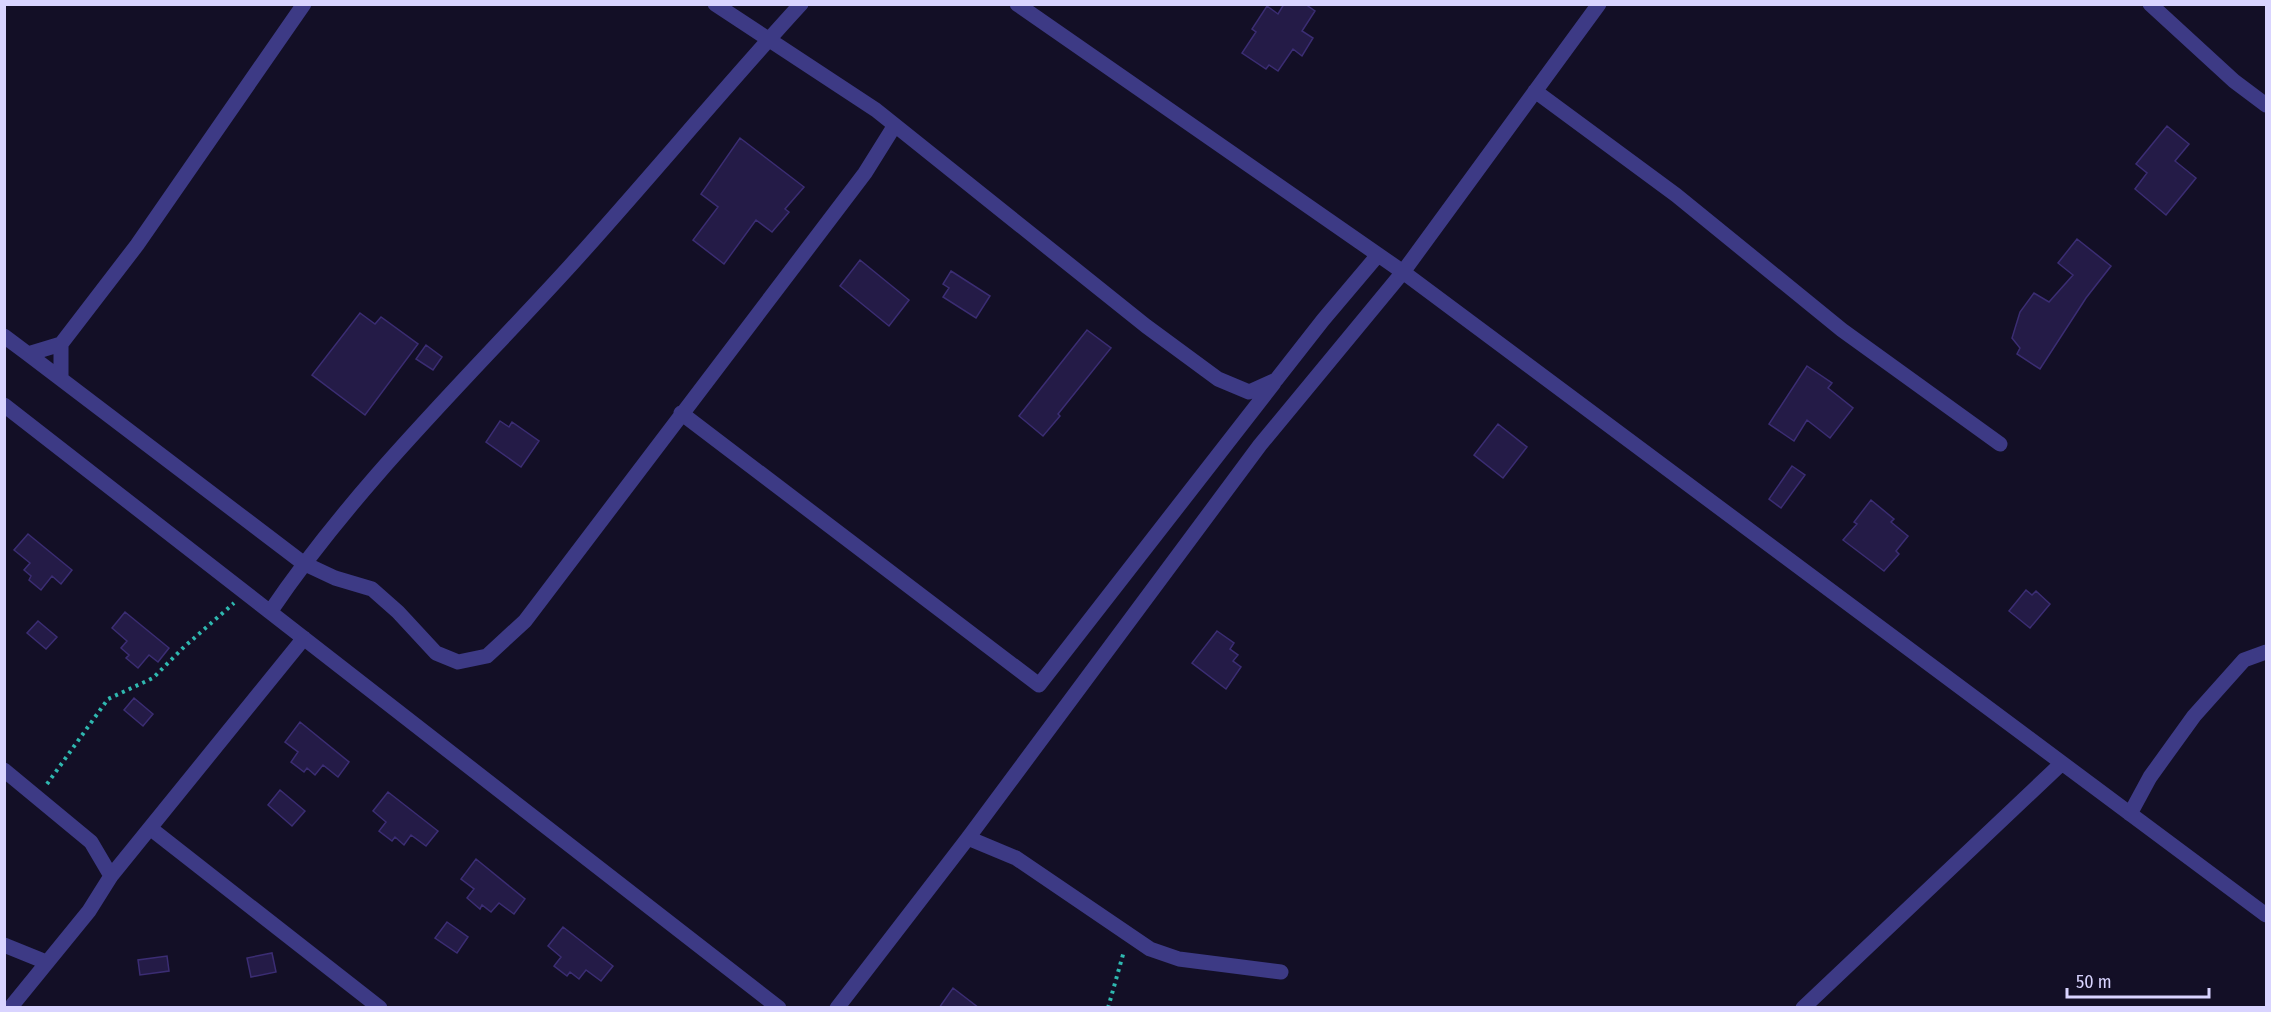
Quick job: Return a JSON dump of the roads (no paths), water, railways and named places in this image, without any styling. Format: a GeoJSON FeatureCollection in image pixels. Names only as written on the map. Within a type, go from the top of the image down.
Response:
{"type":"FeatureCollection","features":[{"type":"Feature","properties":{"kind":"street"},"geometry":{"type":"LineString","coordinates":[[28,354],[61,344],[137,245],[304,4]]}},
{"type":"Feature","properties":{"kind":"street"},"geometry":{"type":"LineString","coordinates":[[715,4],[767,41],[876,110],[1146,326],[1218,379],[1249,392],[1276,380]]}},
{"type":"Feature","properties":{"kind":"street"},"geometry":{"type":"LineString","coordinates":[[270,612],[303,563],[419,427],[570,266],[801,4]]}},
{"type":"Feature","properties":{"kind":"street"},"geometry":{"type":"LineString","coordinates":[[1017,4],[1403,272],[2266,915]]}},
{"type":"Feature","properties":{"kind":"street"},"geometry":{"type":"LineString","coordinates":[[837,1008],[968,838],[1260,445],[1403,272],[1599,4]]}},
{"type":"Feature","properties":{"kind":"street"},"geometry":{"type":"LineString","coordinates":[[2150,4],[2235,81],[2266,105]]}},
{"type":"Feature","properties":{"kind":"street"},"geometry":{"type":"LineString","coordinates":[[1535,91],[1676,195],[1842,330],[2000,444]]}},
{"type":"Feature","properties":{"kind":"street"},"geometry":{"type":"LineString","coordinates":[[4,336],[303,563],[335,578],[372,589],[398,612],[436,653],[458,662],[487,656],[525,621],[865,173],[895,125]]}},
{"type":"Feature","properties":{"kind":"street"},"geometry":{"type":"LineString","coordinates":[[681,413],[1039,685],[1323,320],[1378,255]]}},
{"type":"Feature","properties":{"kind":"street"},"geometry":{"type":"LineString","coordinates":[[61,344],[61,378]]}},
{"type":"Feature","properties":{"kind":"street"},"geometry":{"type":"LineString","coordinates":[[4,405],[779,1008]]}},
{"type":"Feature","properties":{"kind":"street"},"geometry":{"type":"LineString","coordinates":[[10,1008],[89,911],[111,876],[304,638]]}},
{"type":"Feature","properties":{"kind":"street"},"geometry":{"type":"LineString","coordinates":[[2130,814],[2150,777],[2194,716],[2244,660],[2266,652]]}},
{"type":"Feature","properties":{"kind":"street"},"geometry":{"type":"LineString","coordinates":[[1803,1008],[2062,763]]}},
{"type":"Feature","properties":{"kind":"street"},"geometry":{"type":"LineString","coordinates":[[4,770],[91,842],[111,876]]}},
{"type":"Feature","properties":{"kind":"street"},"geometry":{"type":"LineString","coordinates":[[150,828],[380,1008]]}},
{"type":"Feature","properties":{"kind":"street"},"geometry":{"type":"LineString","coordinates":[[968,838],[1016,858],[1126,936],[1150,949],[1179,959],[1281,972]]}},
{"type":"Feature","properties":{"kind":"street"},"geometry":{"type":"LineString","coordinates":[[4,945],[46,962]]}}]}
